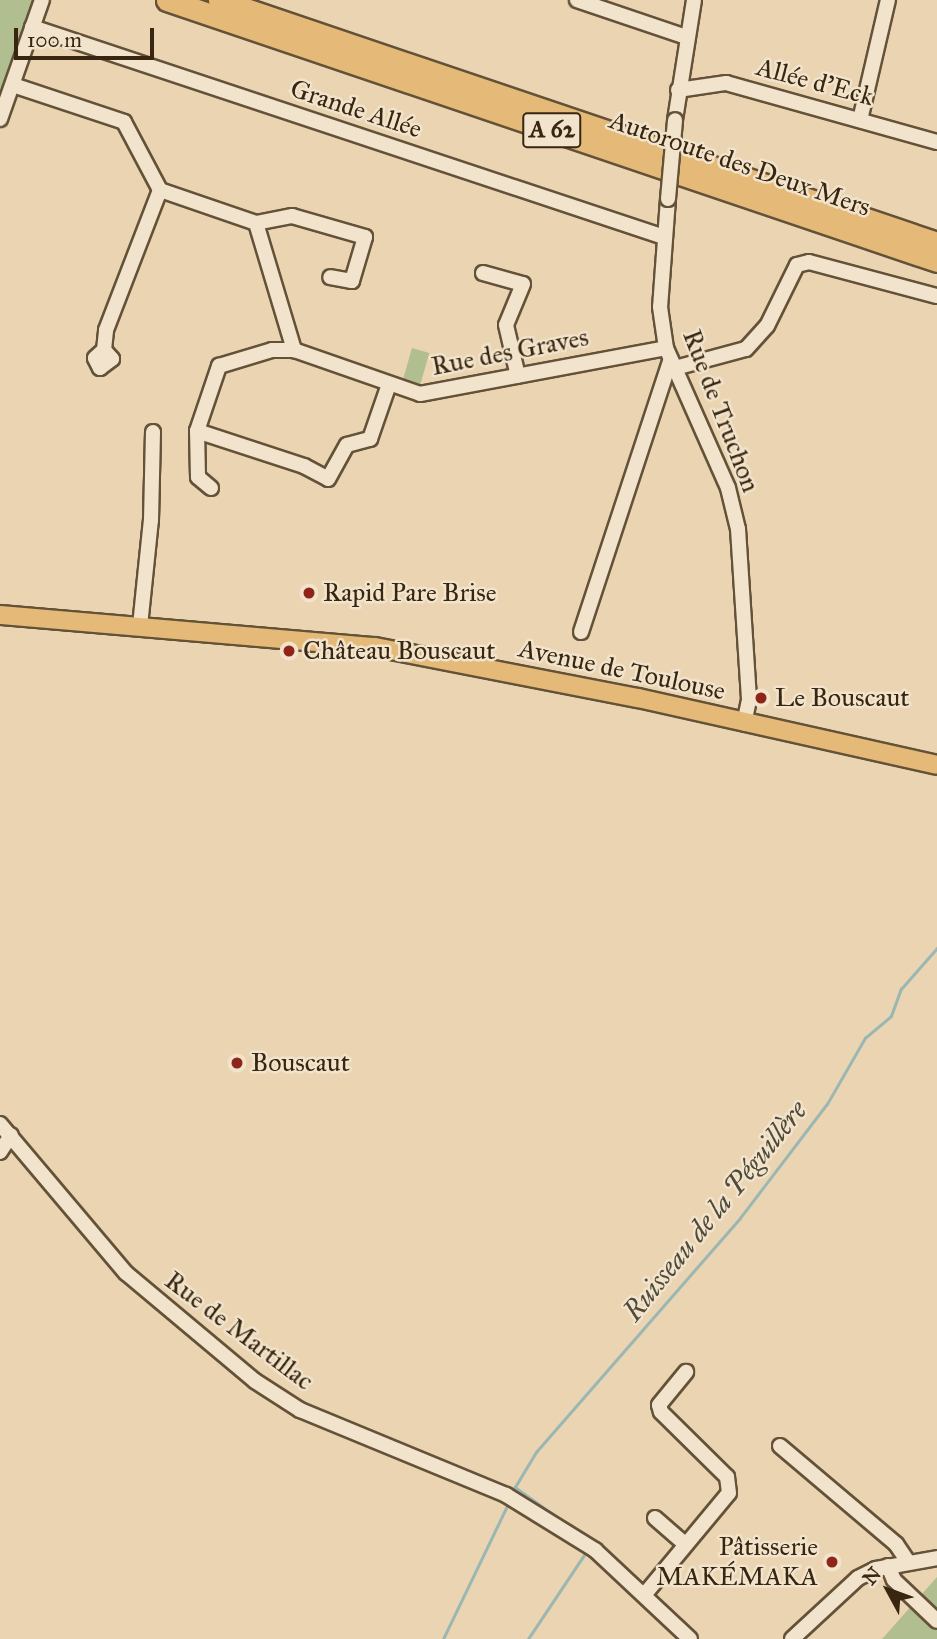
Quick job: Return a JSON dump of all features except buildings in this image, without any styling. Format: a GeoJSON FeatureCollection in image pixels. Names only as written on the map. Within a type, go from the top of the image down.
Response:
{"type":"FeatureCollection","features":[{"type":"Feature","properties":{"kind":"highway","name":"Autoroute des Deux Mers"},"geometry":{"type":"LineString","coordinates":[[167,0],[937,261]]}},
{"type":"Feature","properties":{"kind":"highway","name":"Autoroute des Deux Mers"},"geometry":{"type":"LineString","coordinates":[[219,0],[937,243]]}},
{"type":"Feature","properties":{"kind":"main road","name":"Avenue de Toulouse"},"geometry":{"type":"LineString","coordinates":[[0,615],[375,647],[638,698],[937,765]]}},
{"type":"Feature","properties":{"kind":"street"},"geometry":{"type":"LineString","coordinates":[[0,119],[42,0]]}},
{"type":"Feature","properties":{"kind":"street"},"geometry":{"type":"LineString","coordinates":[[577,0],[686,37]]}},
{"type":"Feature","properties":{"kind":"street"},"geometry":{"type":"LineString","coordinates":[[678,90],[694,0]]}},
{"type":"Feature","properties":{"kind":"street"},"geometry":{"type":"LineString","coordinates":[[860,120],[888,0]]}},
{"type":"Feature","properties":{"kind":"street","name":"Grande Allée"},"geometry":{"type":"LineString","coordinates":[[32,27],[664,237]]}},
{"type":"Feature","properties":{"kind":"street","name":"Allée d'Eck"},"geometry":{"type":"LineString","coordinates":[[678,90],[726,83],[937,142]]}},
{"type":"Feature","properties":{"kind":"street"},"geometry":{"type":"LineString","coordinates":[[13,85],[124,122],[160,190],[256,223],[292,216],[365,237],[352,281],[330,277]]}},
{"type":"Feature","properties":{"kind":"street","name":"Rue de Truchon"},"geometry":{"type":"LineString","coordinates":[[678,90],[660,307],[671,358],[728,488],[738,529],[749,701],[744,723]]}},
{"type":"Feature","properties":{"kind":"street"},"geometry":{"type":"LineString","coordinates":[[104,350],[106,330],[160,190]]}},
{"type":"Feature","properties":{"kind":"street"},"geometry":{"type":"LineString","coordinates":[[211,488],[198,477],[197,431],[219,366],[272,350],[294,350],[256,223]]}},
{"type":"Feature","properties":{"kind":"street","name":"Rue des Graves"},"geometry":{"type":"LineString","coordinates":[[294,350],[420,394],[517,376],[746,349],[767,326],[797,265],[809,262],[937,296]]}},
{"type":"Feature","properties":{"kind":"street"},"geometry":{"type":"LineString","coordinates":[[483,272],[523,284],[506,325],[517,376]]}},
{"type":"Feature","properties":{"kind":"street"},"geometry":{"type":"LineString","coordinates":[[581,632],[671,358]]}},
{"type":"Feature","properties":{"kind":"street"},"geometry":{"type":"LineString","coordinates":[[197,431],[304,466],[328,479],[347,445],[370,439],[389,384]]}},
{"type":"Feature","properties":{"kind":"street"},"geometry":{"type":"LineString","coordinates":[[139,626],[151,520],[153,432]]}},
{"type":"Feature","properties":{"kind":"street","name":"Rue de Martillac"},"geometry":{"type":"LineString","coordinates":[[0,1124],[126,1273],[255,1381],[300,1410],[506,1495],[595,1550],[690,1639]]}},
{"type":"Feature","properties":{"kind":"street"},"geometry":{"type":"LineString","coordinates":[[0,1152],[11,1135]]}},
{"type":"Feature","properties":{"kind":"street"},"geometry":{"type":"LineString","coordinates":[[645,1594],[685,1544],[725,1501],[730,1485],[687,1434],[662,1412],[659,1405],[686,1372]]}},
{"type":"Feature","properties":{"kind":"street"},"geometry":{"type":"LineString","coordinates":[[780,1446],[896,1544],[908,1562]]}},
{"type":"Feature","properties":{"kind":"street"},"geometry":{"type":"LineString","coordinates":[[655,1518],[685,1544]]}},
{"type":"Feature","properties":{"kind":"street"},"geometry":{"type":"LineString","coordinates":[[792,1639],[838,1592],[888,1566],[937,1558]]}},
{"type":"Feature","properties":{"kind":"street"},"geometry":{"type":"LineString","coordinates":[[888,1566],[894,1580],[937,1621]]}},
{"type":"Feature","properties":{"kind":"green space"},"geometry":{"type":"Polygon","coordinates":[[[0,0],[42,0],[0,119],[0,0]]]}},
{"type":"Feature","properties":{"kind":"green space"},"geometry":{"type":"Polygon","coordinates":[[[412,348],[429,353],[419,389],[402,385],[412,348]]]}},
{"type":"Feature","properties":{"kind":"green space"},"geometry":{"type":"Polygon","coordinates":[[[937,1577],[937,1639],[882,1639],[937,1577]]]}},
{"type":"Feature","properties":{"kind":"waterway","name":"Ruisseau de la Péguillère"},"geometry":{"type":"LineString","coordinates":[[512,1492],[536,1452],[740,1218],[827,1104],[865,1038],[891,1016],[901,989],[937,948]]}},
{"type":"Feature","properties":{"kind":"waterway"},"geometry":{"type":"LineString","coordinates":[[515,1487],[578,1532]]}},
{"type":"Feature","properties":{"kind":"waterway","name":"Ruisseau de la Péguillère"},"geometry":{"type":"LineString","coordinates":[[443,1639],[508,1504]]}},
{"type":"Feature","properties":{"kind":"waterway"},"geometry":{"type":"LineString","coordinates":[[528,1639],[586,1552]]}},
{"type":"Feature","properties":{"kind":"place","name":"Rapid Pare Brise"},"geometry":{"type":"Point","coordinates":[309,593]}},
{"type":"Feature","properties":{"kind":"place","name":"Château Bouscaut"},"geometry":{"type":"Point","coordinates":[289,651]}},
{"type":"Feature","properties":{"kind":"place","name":"Le Bouscaut"},"geometry":{"type":"Point","coordinates":[761,698]}},
{"type":"Feature","properties":{"kind":"place","name":"Bouscaut"},"geometry":{"type":"Point","coordinates":[237,1063]}},
{"type":"Feature","properties":{"kind":"place","name":"Pâtisserie MAKÉMAKA"},"geometry":{"type":"Point","coordinates":[832,1562]}}]}
